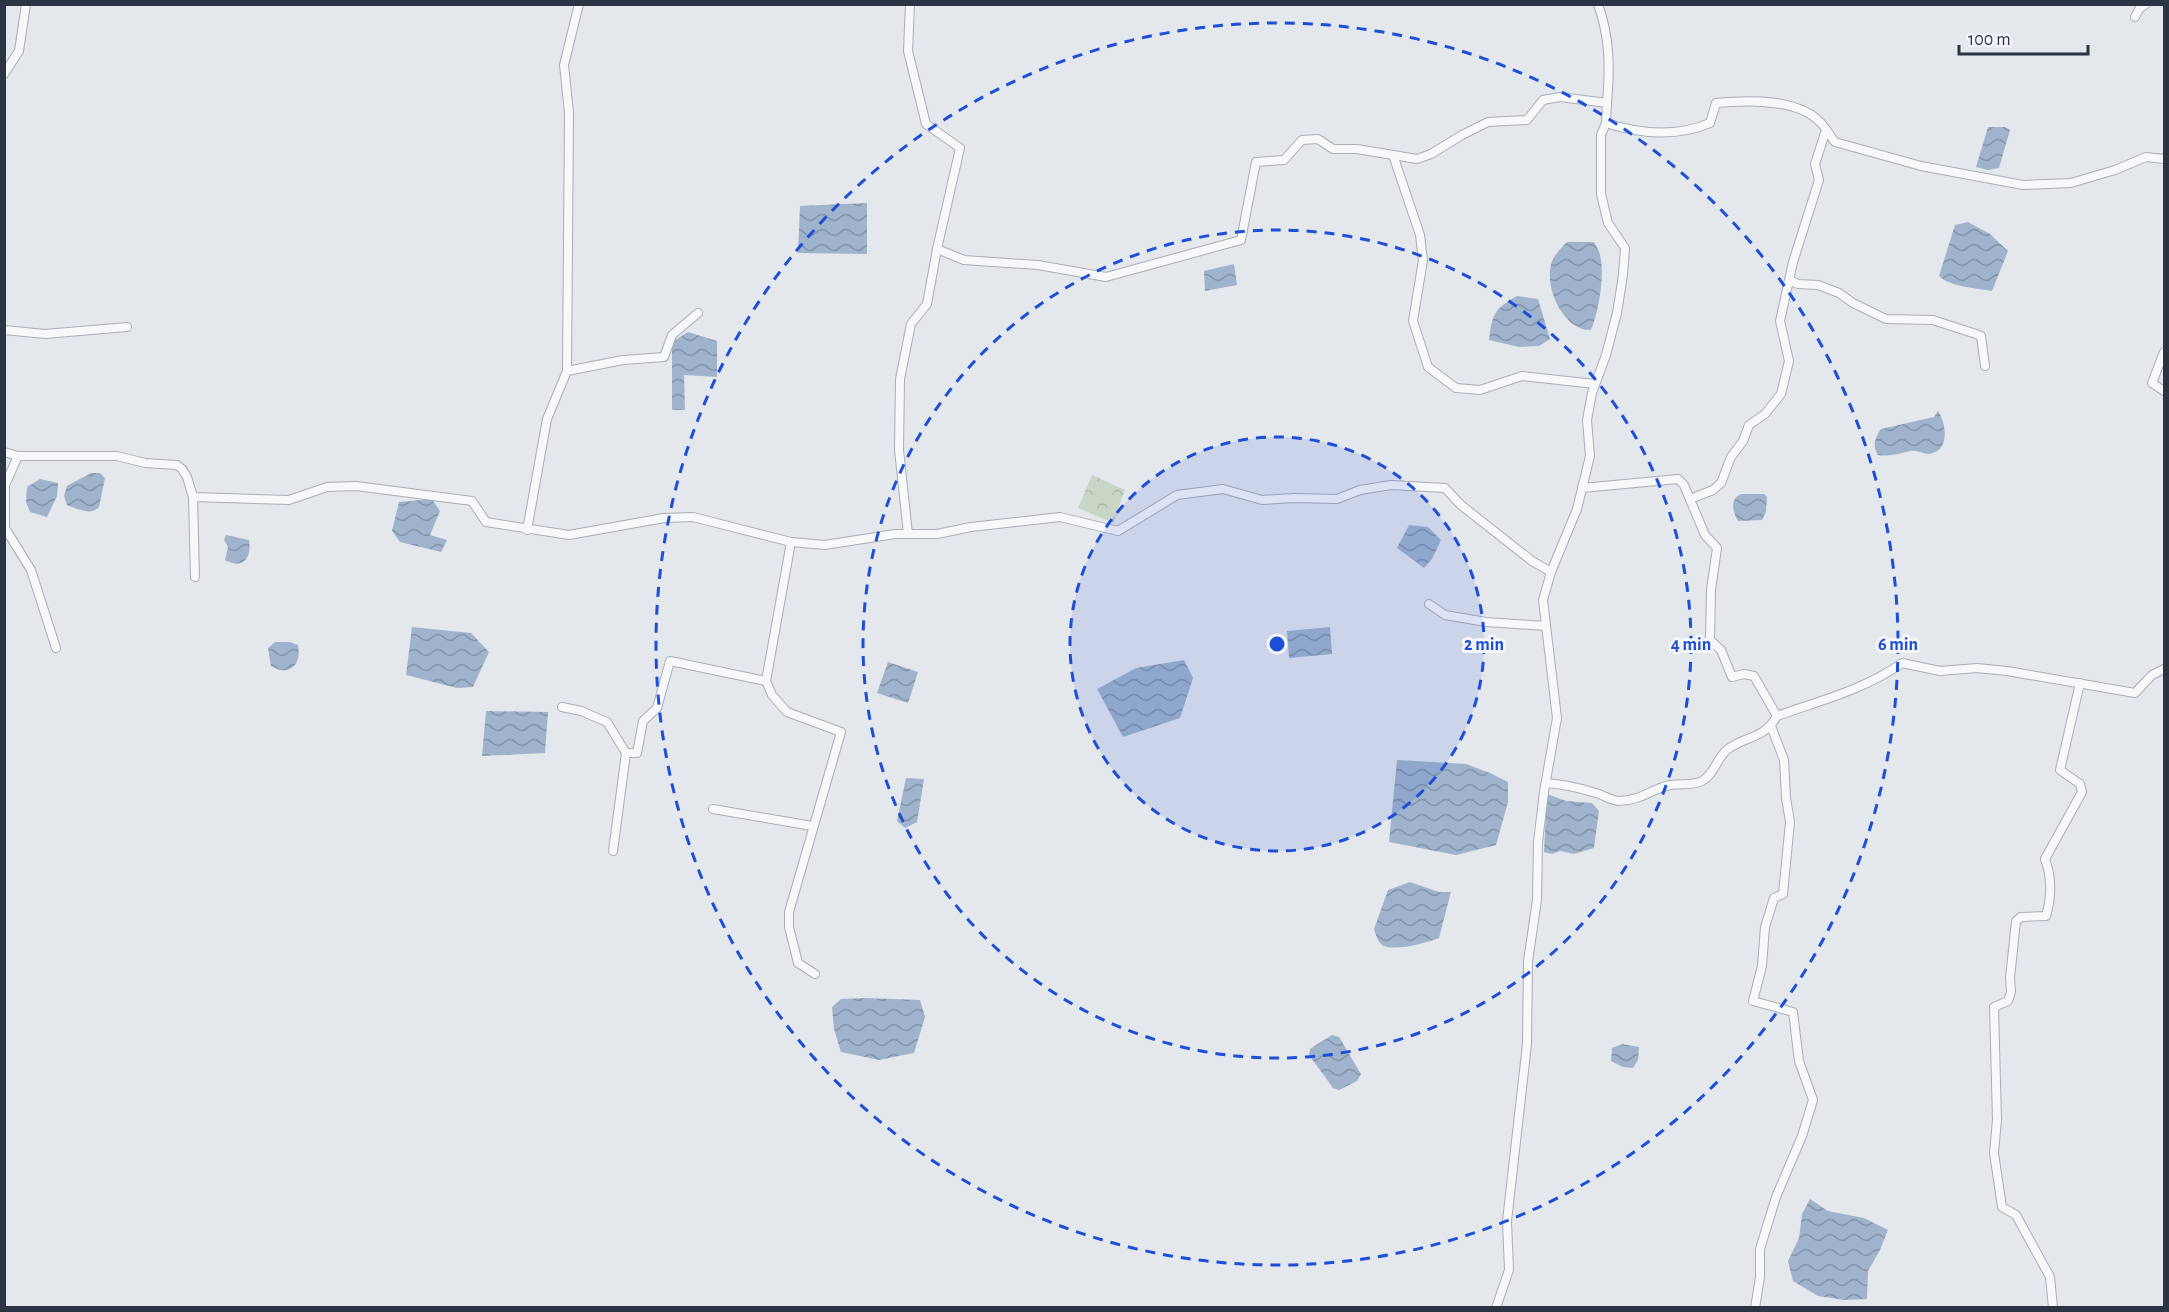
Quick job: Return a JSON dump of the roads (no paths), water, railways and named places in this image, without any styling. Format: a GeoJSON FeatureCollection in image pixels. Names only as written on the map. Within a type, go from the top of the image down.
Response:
{"type":"FeatureCollection","features":[{"type":"Feature","properties":{"kind":"street"},"geometry":{"type":"LineString","coordinates":[[4,74],[19,51],[27,4]]}},
{"type":"Feature","properties":{"kind":"street"},"geometry":{"type":"LineString","coordinates":[[527,530],[547,419],[567,371],[569,113],[564,65],[579,4]]}},
{"type":"Feature","properties":{"kind":"street"},"geometry":{"type":"LineString","coordinates":[[909,534],[899,450],[900,379],[911,324],[927,304],[960,148],[926,124],[908,51],[910,4]]}},
{"type":"Feature","properties":{"kind":"street"},"geometry":{"type":"LineString","coordinates":[[1496,1308],[1509,1270],[1507,1221],[1527,1044],[1528,961],[1537,900],[1538,842],[1557,718],[1543,600],[1551,572],[1577,509],[1590,456],[1587,420],[1595,384],[1617,313],[1625,248],[1608,223],[1601,194],[1601,135],[1606,123],[1610,72],[1606,29],[1598,4]]}},
{"type":"Feature","properties":{"kind":"street"},"geometry":{"type":"LineString","coordinates":[[2135,18],[2139,9],[2146,4]]}},
{"type":"Feature","properties":{"kind":"street"},"geometry":{"type":"LineString","coordinates":[[937,249],[964,260],[1038,265],[1106,277],[1241,240],[1256,162],[1284,160],[1302,140],[1318,139],[1333,149],[1357,149],[1418,159],[1488,122],[1527,120],[1544,100],[1560,97],[1607,103]]}},
{"type":"Feature","properties":{"kind":"street"},"geometry":{"type":"LineString","coordinates":[[1606,123],[1644,132],[1680,132],[1710,123],[1716,103],[1740,101],[1785,105],[1809,113],[1822,123],[1835,142],[1921,166],[2023,185],[2071,183],[2115,170],[2146,157],[2164,159]]}},
{"type":"Feature","properties":{"kind":"street"},"geometry":{"type":"LineString","coordinates":[[1690,499],[1713,490],[1722,483],[1731,457],[1743,441],[1749,424],[1765,414],[1781,394],[1789,361],[1780,321],[1793,262],[1819,180],[1815,164],[1826,130]]}},
{"type":"Feature","properties":{"kind":"street"},"geometry":{"type":"LineString","coordinates":[[1392,155],[1420,235],[1423,260],[1413,321],[1428,367],[1456,388],[1480,390],[1522,376],[1595,384]]}},
{"type":"Feature","properties":{"kind":"street"},"geometry":{"type":"LineString","coordinates":[[1790,280],[1798,284],[1818,285],[1839,293],[1853,303],[1886,319],[1933,320],[1981,336],[1985,366]]}},
{"type":"Feature","properties":{"kind":"street"},"geometry":{"type":"LineString","coordinates":[[567,371],[623,360],[664,357],[672,335],[698,313]]}},
{"type":"Feature","properties":{"kind":"street"},"geometry":{"type":"LineString","coordinates":[[4,330],[45,333],[127,327]]}},
{"type":"Feature","properties":{"kind":"street"},"geometry":{"type":"LineString","coordinates":[[2164,352],[2152,383],[2164,390]]}},
{"type":"Feature","properties":{"kind":"street"},"geometry":{"type":"LineString","coordinates":[[4,452],[18,456],[117,456],[145,463],[177,465],[187,477],[193,497],[195,577]]}},
{"type":"Feature","properties":{"kind":"street"},"geometry":{"type":"LineString","coordinates":[[18,456],[5,485],[5,528],[31,570],[56,648]]}},
{"type":"Feature","properties":{"kind":"street"},"geometry":{"type":"LineString","coordinates":[[1582,488],[1678,479],[1684,484],[1705,535],[1717,548],[1711,590],[1710,640],[1721,650],[1732,677],[1754,676],[1777,716]]}},
{"type":"Feature","properties":{"kind":"street"},"geometry":{"type":"LineString","coordinates":[[193,497],[290,500],[327,487],[356,486],[472,501],[486,522],[569,536],[664,518],[693,517],[791,542],[825,544],[895,534],[938,534],[971,527],[1060,517],[1118,531],[1177,495],[1223,489],[1262,500],[1337,499],[1360,490],[1391,485],[1445,488],[1467,510],[1532,561],[1551,572]]}},
{"type":"Feature","properties":{"kind":"street"},"geometry":{"type":"LineString","coordinates":[[791,542],[766,681],[771,695],[787,712],[841,732],[789,912],[789,927],[798,963],[815,974]]}},
{"type":"Feature","properties":{"kind":"street"},"geometry":{"type":"LineString","coordinates":[[1429,604],[1445,615],[1486,622],[1546,626]]}},
{"type":"Feature","properties":{"kind":"street"},"geometry":{"type":"LineString","coordinates":[[626,753],[637,753],[643,721],[657,708],[670,661],[766,681]]}},
{"type":"Feature","properties":{"kind":"street"},"geometry":{"type":"LineString","coordinates":[[1546,783],[1598,793],[1617,801],[1640,798],[1670,785],[1703,781],[1713,771],[1723,753],[1736,743],[1752,739],[1771,726],[1777,716],[1869,682],[1902,663],[1940,671],[1991,669],[2135,693],[2152,675],[2164,669]]}},
{"type":"Feature","properties":{"kind":"street"},"geometry":{"type":"LineString","coordinates":[[2053,1308],[2050,1277],[2016,1215],[2002,1207],[1995,1153],[1997,1120],[1994,1007],[2008,1001],[2011,992],[2010,978],[2016,921],[2021,917],[2046,916],[2051,877],[2045,859],[2082,792],[2080,784],[2060,771],[2080,683]]}},
{"type":"Feature","properties":{"kind":"street"},"geometry":{"type":"LineString","coordinates":[[562,707],[581,711],[607,722],[626,753],[614,851]]}},
{"type":"Feature","properties":{"kind":"street"},"geometry":{"type":"LineString","coordinates":[[1755,1308],[1760,1277],[1760,1249],[1776,1197],[1802,1136],[1813,1100],[1799,1061],[1793,1012],[1753,1001],[1762,966],[1765,927],[1774,898],[1783,894],[1790,822],[1784,760],[1771,726]]}},
{"type":"Feature","properties":{"kind":"street"},"geometry":{"type":"LineString","coordinates":[[713,809],[812,826]]}},
{"type":"Feature","properties":{"kind":"water"},"geometry":{"type":"Polygon","coordinates":[[[1988,127],[2005,127],[2010,130],[1999,168],[1988,170],[1976,167],[1988,127]]]}},
{"type":"Feature","properties":{"kind":"water"},"geometry":{"type":"Polygon","coordinates":[[[867,203],[867,254],[798,253],[800,206],[867,203]]]}},
{"type":"Feature","properties":{"kind":"water"},"geometry":{"type":"Polygon","coordinates":[[[1968,222],[1990,234],[2008,251],[1992,291],[1957,285],[1939,276],[1955,225],[1968,222]]]}},
{"type":"Feature","properties":{"kind":"water"},"geometry":{"type":"Polygon","coordinates":[[[1567,242],[1594,242],[1600,253],[1602,272],[1600,292],[1591,330],[1572,323],[1564,315],[1553,294],[1550,282],[1552,261],[1567,242]]]}},
{"type":"Feature","properties":{"kind":"water"},"geometry":{"type":"Polygon","coordinates":[[[1234,264],[1237,285],[1205,291],[1204,271],[1234,264]]]}},
{"type":"Feature","properties":{"kind":"water"},"geometry":{"type":"Polygon","coordinates":[[[1517,296],[1538,299],[1550,339],[1539,346],[1519,347],[1489,340],[1495,313],[1517,296]]]}},
{"type":"Feature","properties":{"kind":"water"},"geometry":{"type":"Polygon","coordinates":[[[688,332],[717,341],[717,377],[684,375],[685,410],[672,410],[672,342],[688,332]]]}},
{"type":"Feature","properties":{"kind":"water"},"geometry":{"type":"Polygon","coordinates":[[[1938,411],[1943,422],[1945,436],[1941,448],[1936,452],[1929,454],[1913,451],[1878,455],[1875,442],[1881,429],[1934,417],[1938,411]]]}},
{"type":"Feature","properties":{"kind":"water"},"geometry":{"type":"Polygon","coordinates":[[[91,473],[100,473],[105,478],[99,507],[88,511],[67,505],[64,496],[67,486],[91,473]]]}},
{"type":"Feature","properties":{"kind":"water"},"geometry":{"type":"Polygon","coordinates":[[[40,479],[58,483],[57,496],[47,517],[30,512],[26,502],[27,487],[40,479]]]}},
{"type":"Feature","properties":{"kind":"water"},"geometry":{"type":"Polygon","coordinates":[[[1764,494],[1767,497],[1766,512],[1762,520],[1738,521],[1733,506],[1737,496],[1764,494]]]}},
{"type":"Feature","properties":{"kind":"water"},"geometry":{"type":"Polygon","coordinates":[[[432,499],[440,511],[430,535],[447,540],[441,552],[400,542],[392,531],[399,502],[432,499]]]}},
{"type":"Feature","properties":{"kind":"water"},"geometry":{"type":"Polygon","coordinates":[[[1409,525],[1428,527],[1441,540],[1432,559],[1424,568],[1397,548],[1409,525]]]}},
{"type":"Feature","properties":{"kind":"water"},"geometry":{"type":"Polygon","coordinates":[[[226,535],[249,540],[249,552],[241,563],[231,563],[225,560],[228,547],[224,540],[226,535]]]}},
{"type":"Feature","properties":{"kind":"water"},"geometry":{"type":"Polygon","coordinates":[[[412,627],[471,633],[489,652],[473,687],[457,688],[406,675],[412,627]]]}},
{"type":"Feature","properties":{"kind":"water"},"geometry":{"type":"Polygon","coordinates":[[[1330,627],[1332,654],[1289,658],[1287,631],[1330,627]]]}},
{"type":"Feature","properties":{"kind":"water"},"geometry":{"type":"Polygon","coordinates":[[[275,642],[290,642],[298,645],[298,658],[293,667],[283,670],[271,666],[268,648],[275,642]]]}},
{"type":"Feature","properties":{"kind":"water"},"geometry":{"type":"Polygon","coordinates":[[[1184,660],[1193,678],[1180,718],[1123,737],[1097,689],[1136,668],[1184,660]]]}},
{"type":"Feature","properties":{"kind":"water"},"geometry":{"type":"Polygon","coordinates":[[[888,662],[918,672],[908,703],[877,693],[888,662]]]}},
{"type":"Feature","properties":{"kind":"water"},"geometry":{"type":"Polygon","coordinates":[[[486,711],[548,712],[545,753],[482,756],[486,711]]]}},
{"type":"Feature","properties":{"kind":"water"},"geometry":{"type":"Polygon","coordinates":[[[1397,760],[1466,764],[1508,782],[1508,802],[1496,845],[1456,855],[1389,842],[1397,760]]]}},
{"type":"Feature","properties":{"kind":"water"},"geometry":{"type":"Polygon","coordinates":[[[906,778],[924,779],[917,822],[905,828],[897,821],[906,778]]]}},
{"type":"Feature","properties":{"kind":"water"},"geometry":{"type":"Polygon","coordinates":[[[1547,794],[1566,801],[1592,803],[1599,811],[1594,848],[1574,854],[1560,851],[1552,854],[1544,852],[1547,794]]]}},
{"type":"Feature","properties":{"kind":"water"},"geometry":{"type":"Polygon","coordinates":[[[1410,882],[1439,892],[1451,892],[1439,938],[1404,947],[1384,946],[1374,929],[1388,890],[1410,882]]]}},
{"type":"Feature","properties":{"kind":"water"},"geometry":{"type":"Polygon","coordinates":[[[841,999],[920,1000],[925,1017],[914,1053],[879,1060],[841,1052],[834,1029],[832,1007],[841,999]]]}},
{"type":"Feature","properties":{"kind":"water"},"geometry":{"type":"Polygon","coordinates":[[[1332,1035],[1339,1037],[1361,1074],[1357,1081],[1339,1090],[1333,1088],[1309,1055],[1310,1049],[1332,1035]]]}},
{"type":"Feature","properties":{"kind":"water"},"geometry":{"type":"Polygon","coordinates":[[[1622,1044],[1639,1047],[1638,1060],[1633,1068],[1623,1067],[1611,1061],[1612,1048],[1622,1044]]]}},
{"type":"Feature","properties":{"kind":"water"},"geometry":{"type":"Polygon","coordinates":[[[1810,1199],[1828,1211],[1864,1218],[1888,1230],[1868,1271],[1867,1299],[1845,1300],[1818,1296],[1793,1281],[1788,1261],[1799,1238],[1802,1214],[1810,1199]]]}}]}
